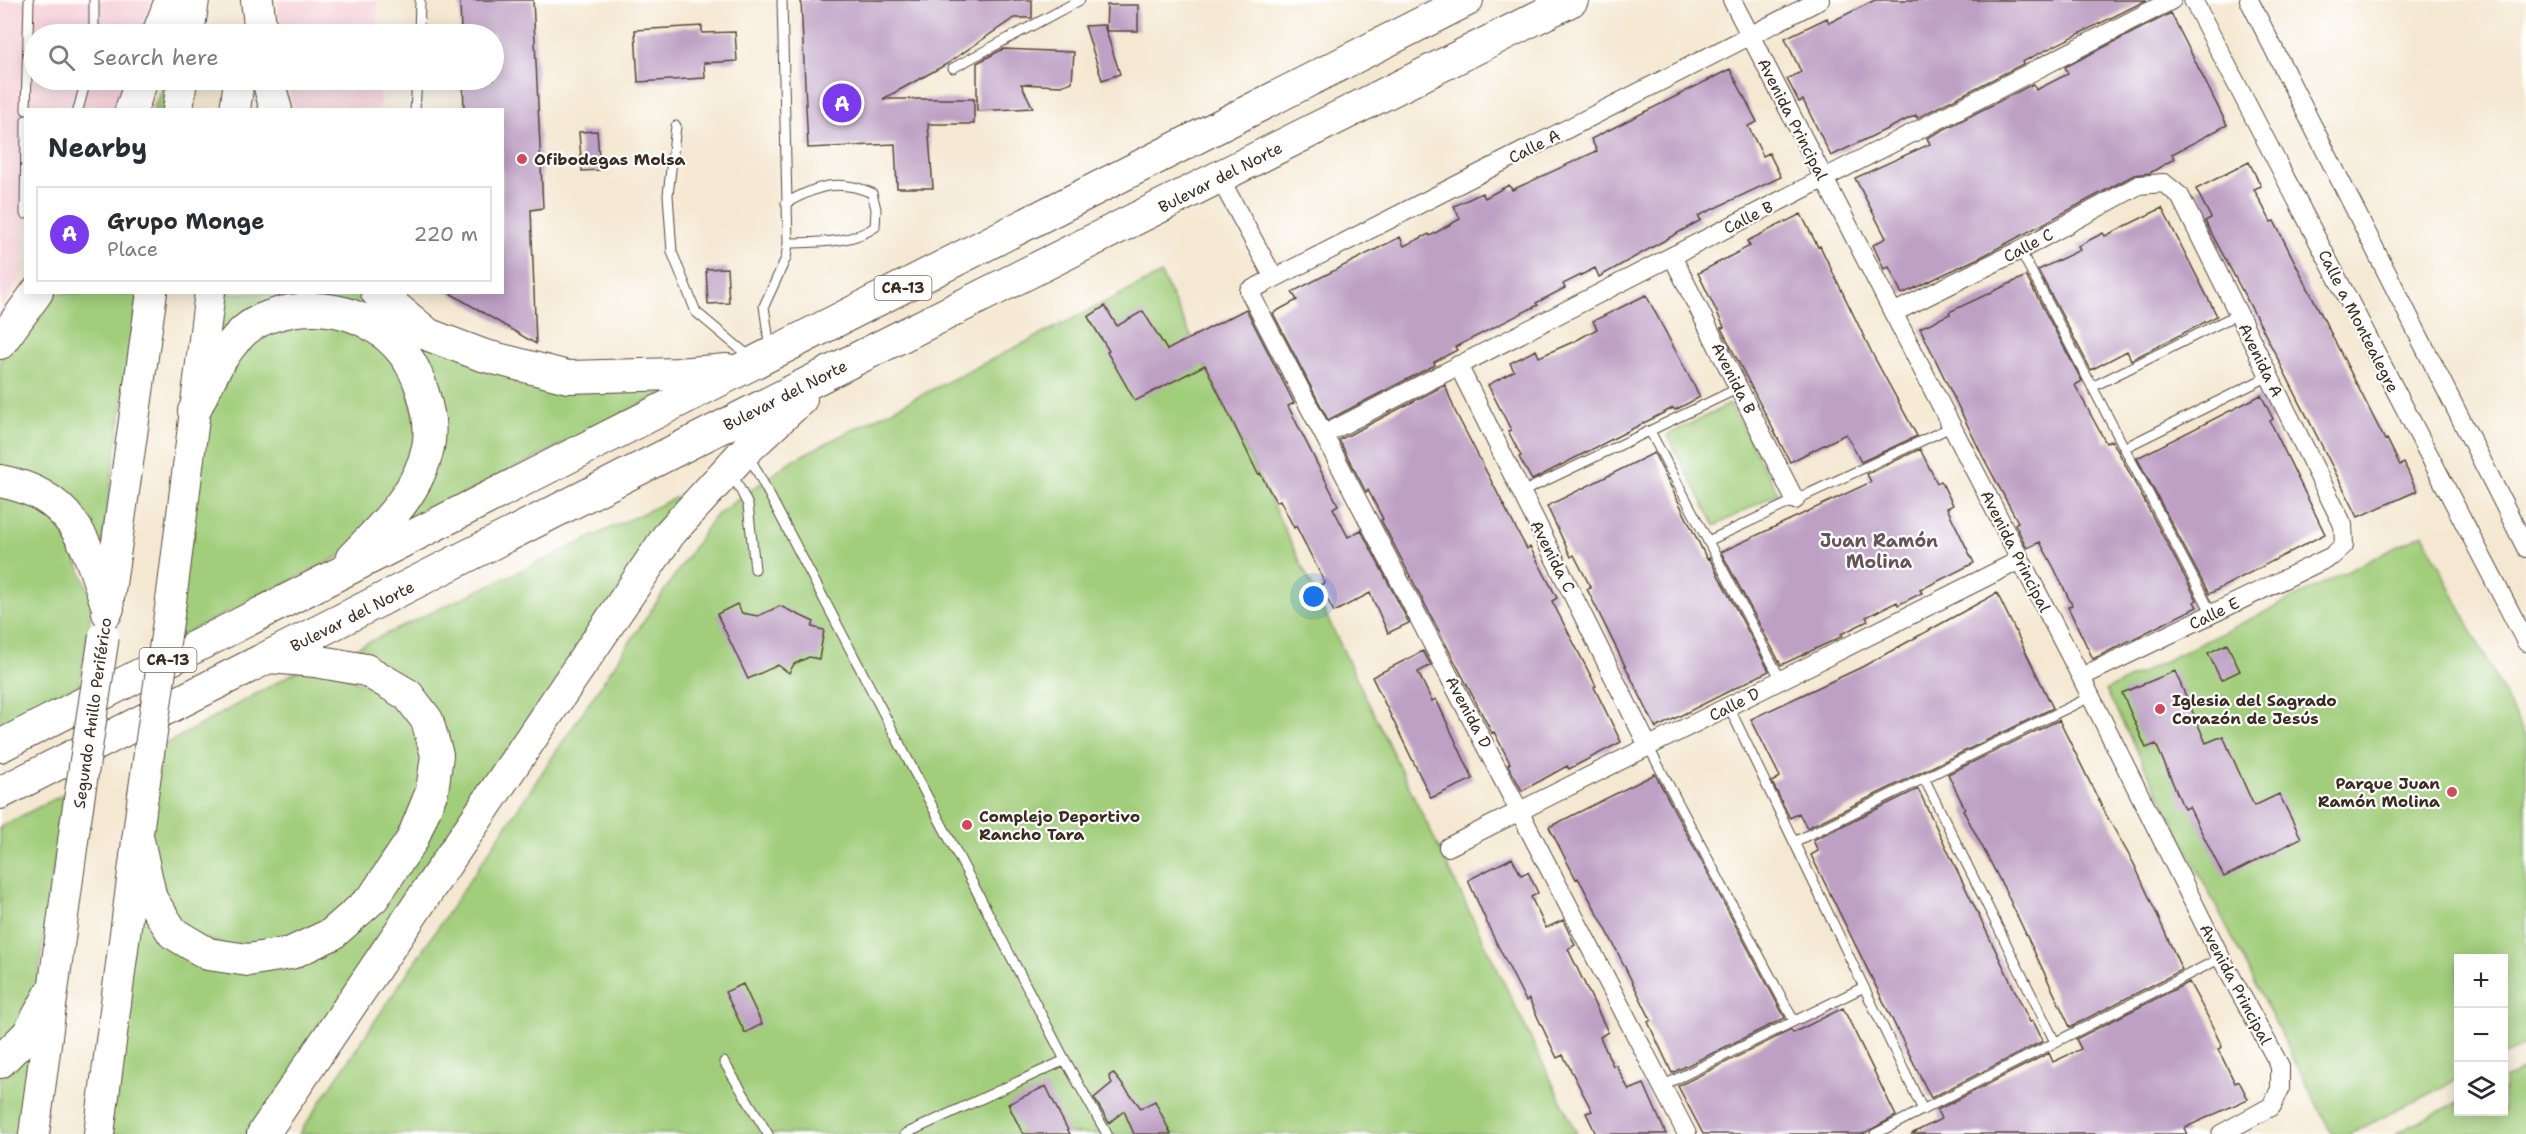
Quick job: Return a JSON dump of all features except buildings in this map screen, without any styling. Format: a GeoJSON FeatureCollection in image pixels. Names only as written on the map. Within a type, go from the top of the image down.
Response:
{"type":"FeatureCollection","features":[{"type":"Feature","properties":{"kind":"highway"},"geometry":{"type":"LineString","coordinates":[[162,24],[171,0]]}},
{"type":"Feature","properties":{"kind":"highway"},"geometry":{"type":"LineString","coordinates":[[257,0],[260,24]]}},
{"type":"Feature","properties":{"kind":"highway","name":"CA-13"},"geometry":{"type":"LineString","coordinates":[[0,746],[1467,0]]}},
{"type":"Feature","properties":{"kind":"highway","name":"Bulevar del Norte"},"geometry":{"type":"LineString","coordinates":[[0,794],[828,373],[1572,0]]}},
{"type":"Feature","properties":{"kind":"highway"},"geometry":{"type":"LineString","coordinates":[[132,108],[138,90]]}},
{"type":"Feature","properties":{"kind":"highway"},"geometry":{"type":"LineString","coordinates":[[271,90],[275,108]]}},
{"type":"Feature","properties":{"kind":"highway"},"geometry":{"type":"LineString","coordinates":[[0,344],[35,294]]}},
{"type":"Feature","properties":{"kind":"highway"},"geometry":{"type":"LineString","coordinates":[[379,294],[429,335],[482,355],[568,377],[677,374],[757,362]]}},
{"type":"Feature","properties":{"kind":"highway"},"geometry":{"type":"LineString","coordinates":[[194,411],[223,354],[246,330],[275,314],[308,308],[344,313],[376,326],[400,346],[419,377],[430,415],[428,447],[416,479],[397,511],[337,574]]}},
{"type":"Feature","properties":{"kind":"highway"},"geometry":{"type":"LineString","coordinates":[[263,1134],[670,533],[738,459],[828,373]]}},
{"type":"Feature","properties":{"kind":"highway"},"geometry":{"type":"LineString","coordinates":[[0,481],[21,485],[52,500],[72,523],[91,555],[106,622]]}},
{"type":"Feature","properties":{"kind":"highway"},"geometry":{"type":"LineString","coordinates":[[138,840],[151,899],[173,933],[208,954],[248,960],[291,953],[332,934],[374,898],[412,840],[432,791],[437,755],[427,720],[408,695],[366,670],[315,661],[270,657]]}},
{"type":"Feature","properties":{"kind":"highway"},"geometry":{"type":"LineString","coordinates":[[0,1062],[28,1034],[51,993]]}},
{"type":"Feature","properties":{"kind":"main road"},"geometry":{"type":"LineString","coordinates":[[190,24],[194,0]]}},
{"type":"Feature","properties":{"kind":"main road"},"geometry":{"type":"LineString","coordinates":[[246,24],[250,0]]}},
{"type":"Feature","properties":{"kind":"main road"},"geometry":{"type":"LineString","coordinates":[[178,108],[181,90]]}},
{"type":"Feature","properties":{"kind":"main road"},"geometry":{"type":"LineString","coordinates":[[235,108],[238,90]]}},
{"type":"Feature","properties":{"kind":"main road","name":"Segundo Anillo Periférico"},"geometry":{"type":"LineString","coordinates":[[34,1134],[51,993],[152,294]]}},
{"type":"Feature","properties":{"kind":"main road"},"geometry":{"type":"LineString","coordinates":[[99,1134],[210,294]]}},
{"type":"Feature","properties":{"kind":"street","name":"Avenida Principal"},"geometry":{"type":"LineString","coordinates":[[1732,0],[2081,677],[2221,958],[2280,1066],[2280,1089],[2272,1106],[2221,1134]]}},
{"type":"Feature","properties":{"kind":"street","name":"Calle A"},"geometry":{"type":"LineString","coordinates":[[1249,291],[1820,0]]}},
{"type":"Feature","properties":{"kind":"street","name":"Calle B"},"geometry":{"type":"LineString","coordinates":[[1325,434],[2172,0]]}},
{"type":"Feature","properties":{"kind":"street","name":"Calle a Montealegre"},"geometry":{"type":"LineString","coordinates":[[2193,0],[2526,642]]}},
{"type":"Feature","properties":{"kind":"street"},"geometry":{"type":"LineString","coordinates":[[2249,0],[2526,548]]}},
{"type":"Feature","properties":{"kind":"street"},"geometry":{"type":"LineString","coordinates":[[1220,177],[1274,278]]}},
{"type":"Feature","properties":{"kind":"street","name":"Calle C"},"geometry":{"type":"LineString","coordinates":[[1893,313],[2020,250],[2139,185],[2164,183]]}},
{"type":"Feature","properties":{"kind":"street","name":"Avenida A"},"geometry":{"type":"LineString","coordinates":[[2164,183],[2180,196],[2343,525],[2344,544]]}},
{"type":"Feature","properties":{"kind":"street","name":"Avenida B"},"geometry":{"type":"LineString","coordinates":[[1672,256],[1795,500]]}},
{"type":"Feature","properties":{"kind":"street","name":"Avenida D"},"geometry":{"type":"LineString","coordinates":[[1249,291],[1521,810],[1687,1134]]}},
{"type":"Feature","properties":{"kind":"street","name":"Avenida C"},"geometry":{"type":"LineString","coordinates":[[1458,366],[1648,746]]}},
{"type":"Feature","properties":{"kind":"street","name":"Calle E"},"geometry":{"type":"LineString","coordinates":[[2081,677],[2332,556],[2344,544]]}},
{"type":"Feature","properties":{"kind":"street","name":"Calle D"},"geometry":{"type":"LineString","coordinates":[[1448,847],[2020,560]]}},
{"type":"Feature","properties":{"kind":"lane"},"geometry":{"type":"LineString","coordinates":[[29,0],[30,24]]}},
{"type":"Feature","properties":{"kind":"lane"},"geometry":{"type":"LineString","coordinates":[[94,0],[94,24]]}},
{"type":"Feature","properties":{"kind":"lane"},"geometry":{"type":"LineString","coordinates":[[419,24],[420,0]]}},
{"type":"Feature","properties":{"kind":"lane"},"geometry":{"type":"LineString","coordinates":[[757,362],[764,306],[786,258],[788,243],[782,0]]}},
{"type":"Feature","properties":{"kind":"lane"},"geometry":{"type":"LineString","coordinates":[[953,68],[1080,0]]}},
{"type":"Feature","properties":{"kind":"lane"},"geometry":{"type":"LineString","coordinates":[[26,108],[27,90]]}},
{"type":"Feature","properties":{"kind":"lane"},"geometry":{"type":"LineString","coordinates":[[79,108],[83,90]]}},
{"type":"Feature","properties":{"kind":"lane"},"geometry":{"type":"LineString","coordinates":[[415,108],[416,90]]}},
{"type":"Feature","properties":{"kind":"lane"},"geometry":{"type":"LineString","coordinates":[[676,126],[668,195],[672,252],[696,312],[757,362]]}},
{"type":"Feature","properties":{"kind":"lane"},"geometry":{"type":"LineString","coordinates":[[786,203],[813,188],[838,184],[860,187],[872,193],[876,209],[875,227],[862,236],[840,240],[788,243]]}},
{"type":"Feature","properties":{"kind":"lane"},"geometry":{"type":"LineString","coordinates":[[2020,250],[2212,614]]}},
{"type":"Feature","properties":{"kind":"lane"},"geometry":{"type":"LineString","coordinates":[[2092,387],[2238,314]]}},
{"type":"Feature","properties":{"kind":"lane"},"geometry":{"type":"LineString","coordinates":[[2124,448],[2269,376]]}},
{"type":"Feature","properties":{"kind":"lane"},"geometry":{"type":"LineString","coordinates":[[1522,492],[1739,388]]}},
{"type":"Feature","properties":{"kind":"lane"},"geometry":{"type":"LineString","coordinates":[[1708,541],[1952,426]]}},
{"type":"Feature","properties":{"kind":"lane"},"geometry":{"type":"LineString","coordinates":[[1650,431],[1781,680]]}},
{"type":"Feature","properties":{"kind":"lane"},"geometry":{"type":"LineString","coordinates":[[738,459],[747,505],[755,569]]}},
{"type":"Feature","properties":{"kind":"lane"},"geometry":{"type":"LineString","coordinates":[[738,459],[1107,1134]]}},
{"type":"Feature","properties":{"kind":"lane"},"geometry":{"type":"LineString","coordinates":[[1794,842],[2090,697]]}},
{"type":"Feature","properties":{"kind":"lane"},"geometry":{"type":"LineString","coordinates":[[1729,707],[1923,1110]]}},
{"type":"Feature","properties":{"kind":"lane"},"geometry":{"type":"LineString","coordinates":[[1648,746],[1794,1021]]}},
{"type":"Feature","properties":{"kind":"lane"},"geometry":{"type":"LineString","coordinates":[[1924,778],[2055,1042]]}},
{"type":"Feature","properties":{"kind":"lane"},"geometry":{"type":"LineString","coordinates":[[1875,1134],[2221,958]]}},
{"type":"Feature","properties":{"kind":"lane"},"geometry":{"type":"LineString","coordinates":[[1662,1086],[1864,987]]}},
{"type":"Feature","properties":{"kind":"lane"},"geometry":{"type":"LineString","coordinates":[[905,1134],[1065,1060]]}},
{"type":"Feature","properties":{"kind":"lane"},"geometry":{"type":"LineString","coordinates":[[724,1062],[768,1134]]}},
{"type":"Feature","properties":{"kind":"shaded area"},"geometry":{"type":"Polygon","coordinates":[[[0,0],[152,0],[146,24],[24,24],[24,90],[124,90],[114,108],[24,108],[24,269],[0,313],[0,0]]]}},
{"type":"Feature","properties":{"kind":"shaded area"},"geometry":{"type":"Polygon","coordinates":[[[278,0],[377,0],[378,24],[279,24],[278,0]]]}},
{"type":"Feature","properties":{"kind":"shaded area"},"geometry":{"type":"Polygon","coordinates":[[[289,90],[380,90],[380,108],[293,108],[289,90]]]}},
{"type":"Feature","properties":{"kind":"green space"},"geometry":{"type":"Polygon","coordinates":[[[163,90],[167,90],[165,108],[153,108],[163,90]]]}},
{"type":"Feature","properties":{"kind":"green space","name":"Complejo Deportivo Rancho Tara"},"geometry":{"type":"Polygon","coordinates":[[[1161,274],[1577,1134],[299,1134],[714,517],[791,461],[1161,274]]]}},
{"type":"Feature","properties":{"kind":"green space"},"geometry":{"type":"Polygon","coordinates":[[[44,294],[139,294],[100,557],[0,472],[0,359],[44,294]]]}},
{"type":"Feature","properties":{"kind":"green space"},"geometry":{"type":"Polygon","coordinates":[[[223,294],[362,294],[435,347],[689,380],[386,534],[432,389],[322,301],[214,351],[223,294]]]}},
{"type":"Feature","properties":{"kind":"green space"},"geometry":{"type":"Polygon","coordinates":[[[277,323],[354,325],[404,370],[419,441],[401,486],[341,556],[174,639],[203,410],[233,355],[277,323]]]}},
{"type":"Feature","properties":{"kind":"green space"},"geometry":{"type":"Polygon","coordinates":[[[1730,404],[1778,493],[1715,526],[1667,435],[1730,404]]]}},
{"type":"Feature","properties":{"kind":"green space"},"geometry":{"type":"Polygon","coordinates":[[[696,488],[257,1134],[108,1134],[139,891],[146,914],[273,966],[427,834],[437,719],[339,656],[696,488]]]}},
{"type":"Feature","properties":{"kind":"green space"},"geometry":{"type":"Polygon","coordinates":[[[0,491],[20,495],[62,526],[93,601],[79,685],[0,726],[0,491]]]}},
{"type":"Feature","properties":{"kind":"green space","name":"Parque Juan Ramón Molina"},"geometry":{"type":"Polygon","coordinates":[[[2423,534],[2526,738],[2526,1044],[2508,1054],[2508,954],[2454,954],[2454,1081],[2350,1134],[2332,1134],[2106,690],[2423,534]]]}},
{"type":"Feature","properties":{"kind":"green space"},"geometry":{"type":"Polygon","coordinates":[[[315,661],[401,703],[418,726],[426,755],[423,788],[402,837],[363,891],[325,926],[286,942],[248,949],[210,943],[183,926],[160,895],[148,848],[161,747],[315,661]]]}},
{"type":"Feature","properties":{"kind":"green space"},"geometry":{"type":"Polygon","coordinates":[[[64,794],[35,1000],[0,1048],[0,827],[64,794]]]}},
{"type":"Feature","properties":{"kind":"green space"},"geometry":{"type":"Polygon","coordinates":[[[31,1046],[19,1134],[0,1134],[0,1073],[31,1046]]]}},
{"type":"Feature","properties":{"kind":"green space"},"geometry":{"type":"Polygon","coordinates":[[[2526,1068],[2526,1134],[2395,1134],[2454,1104],[2454,1116],[2508,1116],[2508,1077],[2526,1068]]]}},
{"type":"Feature","properties":{"kind":"place","name":"Grupo Monge"},"geometry":{"type":"Point","coordinates":[842,103]}},
{"type":"Feature","properties":{"kind":"place","name":"Ofibodegas Molsa"},"geometry":{"type":"Point","coordinates":[522,159]}},
{"type":"Feature","properties":{"kind":"place","name":"Iglesia del Sagrado Corazón de Jesús"},"geometry":{"type":"Point","coordinates":[2160,709]}},
{"type":"Feature","properties":{"kind":"place","name":"Parque Juan Ramón Molina"},"geometry":{"type":"Point","coordinates":[2452,792]}},
{"type":"Feature","properties":{"kind":"place","name":"Complejo Deportivo Rancho Tara"},"geometry":{"type":"Point","coordinates":[967,825]}},
{"type":"Feature","properties":{"kind":"district","name":"Juan Ramón Molina"},"geometry":{"type":"Point","coordinates":[1879,551]}}]}
